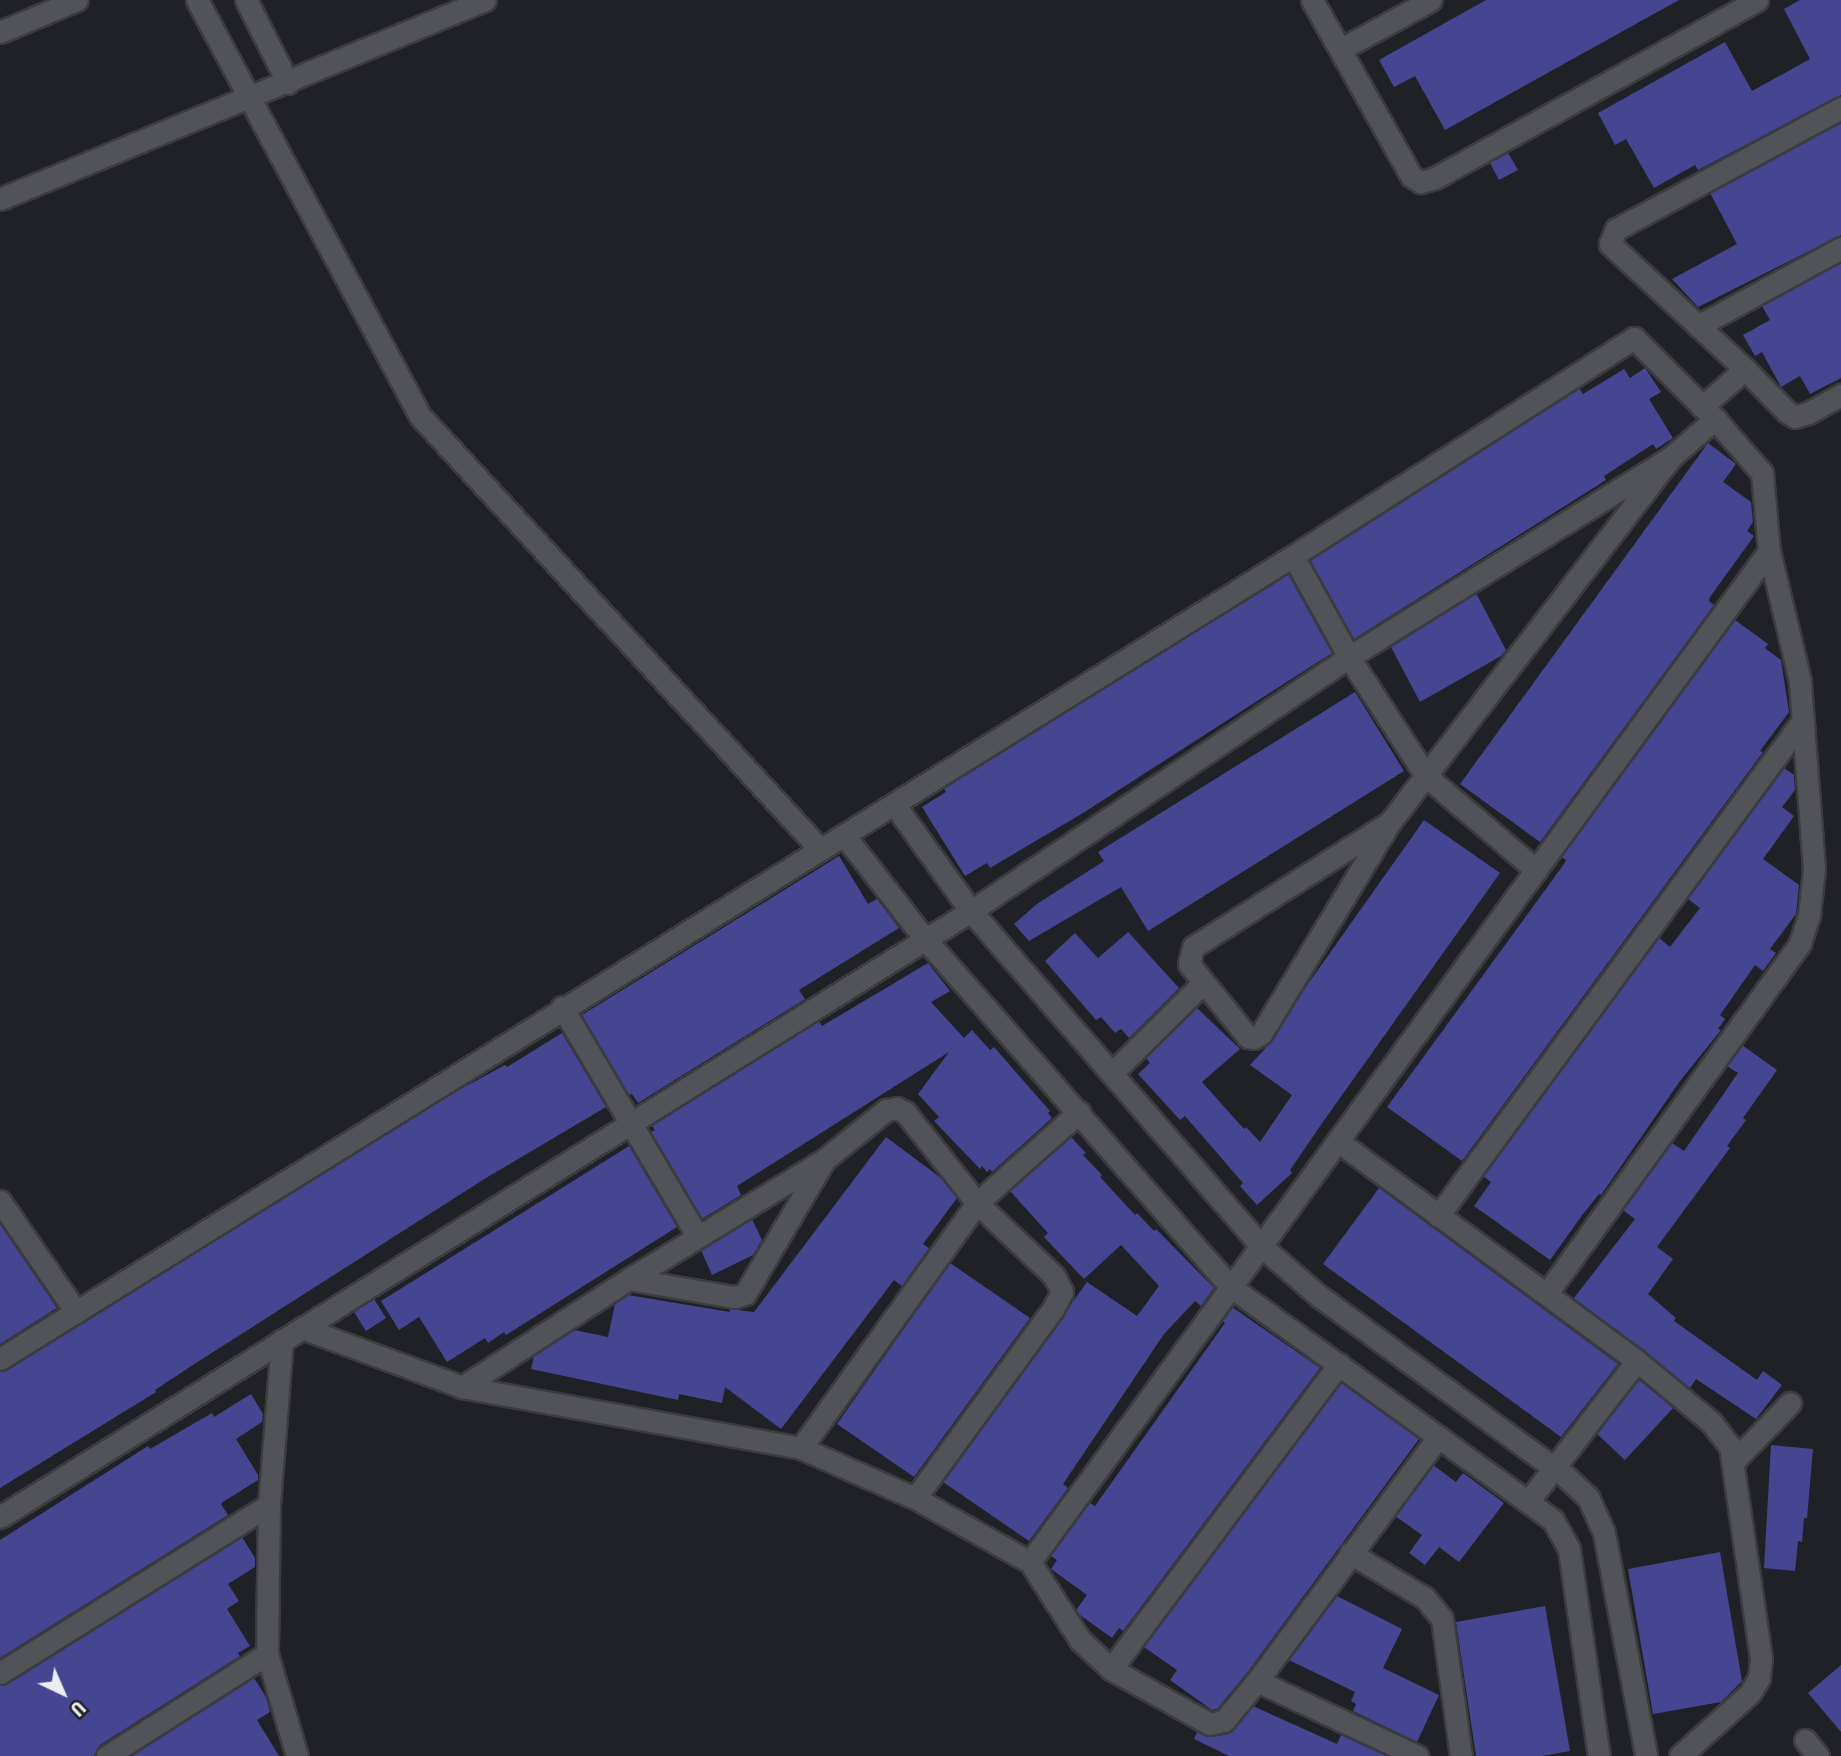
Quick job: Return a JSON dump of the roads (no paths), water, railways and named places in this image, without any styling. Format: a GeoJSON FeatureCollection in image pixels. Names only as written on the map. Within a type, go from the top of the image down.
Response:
{"type":"FeatureCollection","features":[{"type":"Feature","properties":{"kind":"street"},"geometry":{"type":"LineString","coordinates":[[0,32],[36,8],[77,0]]}},
{"type":"Feature","properties":{"kind":"street"},"geometry":{"type":"LineString","coordinates":[[197,0],[247,99],[420,415],[820,849]]}},
{"type":"Feature","properties":{"kind":"street"},"geometry":{"type":"LineString","coordinates":[[246,0],[288,83]]}},
{"type":"Feature","properties":{"kind":"street"},"geometry":{"type":"LineString","coordinates":[[0,199],[485,0]]}},
{"type":"Feature","properties":{"kind":"street"},"geometry":{"type":"LineString","coordinates":[[1312,0],[1342,49],[1411,176],[1421,182],[1435,178],[1747,2]]}},
{"type":"Feature","properties":{"kind":"street"},"geometry":{"type":"LineString","coordinates":[[1342,49],[1431,0]]}},
{"type":"Feature","properties":{"kind":"street"},"geometry":{"type":"LineString","coordinates":[[1546,1293],[1800,943],[1813,898],[1814,869],[1800,681],[1769,551],[1762,473],[1721,395],[1698,326],[1613,249],[1611,238],[1616,229],[1841,108]]}},
{"type":"Feature","properties":{"kind":"street"},"geometry":{"type":"LineString","coordinates":[[1698,326],[1841,248]]}},
{"type":"Feature","properties":{"kind":"street"},"geometry":{"type":"LineString","coordinates":[[0,1359],[562,1007],[1293,556],[1630,339],[1721,395],[1795,417],[1841,395]]}},
{"type":"Feature","properties":{"kind":"street"},"geometry":{"type":"LineString","coordinates":[[1391,822],[1193,947],[1189,964],[1248,1037],[1254,1038],[1261,1034],[1391,822],[1721,395]]}},
{"type":"Feature","properties":{"kind":"street"},"geometry":{"type":"LineString","coordinates":[[0,1517],[629,1121],[971,911],[1349,657],[1670,458]]}},
{"type":"Feature","properties":{"kind":"street"},"geometry":{"type":"LineString","coordinates":[[1030,1562],[1769,551]]}},
{"type":"Feature","properties":{"kind":"street"},"geometry":{"type":"LineString","coordinates":[[1293,556],[1349,657],[1426,776],[1536,870]]}},
{"type":"Feature","properties":{"kind":"street"},"geometry":{"type":"LineString","coordinates":[[1438,1216],[1802,720]]}},
{"type":"Feature","properties":{"kind":"street"},"geometry":{"type":"LineString","coordinates":[[894,804],[971,911],[1261,1246],[1319,1296],[1552,1467],[1588,1497],[1604,1532],[1646,1756]]}},
{"type":"Feature","properties":{"kind":"street"},"geometry":{"type":"LineString","coordinates":[[844,835],[925,939],[1231,1287],[1529,1500],[1553,1520],[1569,1549],[1598,1756]]}},
{"type":"Feature","properties":{"kind":"street"},"geometry":{"type":"LineString","coordinates":[[1113,1072],[1203,983]]}},
{"type":"Feature","properties":{"kind":"street"},"geometry":{"type":"LineString","coordinates":[[562,1007],[698,1237]]}},
{"type":"Feature","properties":{"kind":"street"},"geometry":{"type":"LineString","coordinates":[[463,1387],[629,1279],[824,1160],[886,1110],[897,1108],[905,1112],[977,1203],[1054,1276],[1062,1293],[915,1497]]}},
{"type":"Feature","properties":{"kind":"street"},"geometry":{"type":"LineString","coordinates":[[801,1448],[977,1203],[1079,1112]]}},
{"type":"Feature","properties":{"kind":"street"},"geometry":{"type":"LineString","coordinates":[[1339,1142],[1637,1361],[1710,1422],[1730,1446],[1760,1659],[1759,1678],[1750,1693],[1680,1756]]}},
{"type":"Feature","properties":{"kind":"street"},"geometry":{"type":"LineString","coordinates":[[629,1279],[734,1297],[746,1294],[824,1160]]}},
{"type":"Feature","properties":{"kind":"street"},"geometry":{"type":"LineString","coordinates":[[0,1201],[76,1312]]}},
{"type":"Feature","properties":{"kind":"street"},"geometry":{"type":"LineString","coordinates":[[302,1328],[463,1387],[801,1448],[915,1497],[1030,1562],[1080,1640],[1111,1669],[1210,1724],[1224,1721],[1257,1681],[1438,1437]]}},
{"type":"Feature","properties":{"kind":"street"},"geometry":{"type":"LineString","coordinates":[[282,1340],[269,1505],[267,1654],[297,1756]]}},
{"type":"Feature","properties":{"kind":"street"},"geometry":{"type":"LineString","coordinates":[[1529,1500],[1637,1361]]}},
{"type":"Feature","properties":{"kind":"street"},"geometry":{"type":"LineString","coordinates":[[1111,1669],[1339,1364]]}},
{"type":"Feature","properties":{"kind":"street"},"geometry":{"type":"LineString","coordinates":[[1733,1462],[1790,1403]]}},
{"type":"Feature","properties":{"kind":"street"},"geometry":{"type":"LineString","coordinates":[[0,1673],[269,1505]]}},
{"type":"Feature","properties":{"kind":"street"},"geometry":{"type":"LineString","coordinates":[[1350,1553],[1425,1598],[1442,1619],[1461,1756]]}},
{"type":"Feature","properties":{"kind":"street"},"geometry":{"type":"LineString","coordinates":[[107,1756],[267,1654]]}},
{"type":"Feature","properties":{"kind":"street"},"geometry":{"type":"LineString","coordinates":[[1257,1681],[1417,1756]]}}]}
